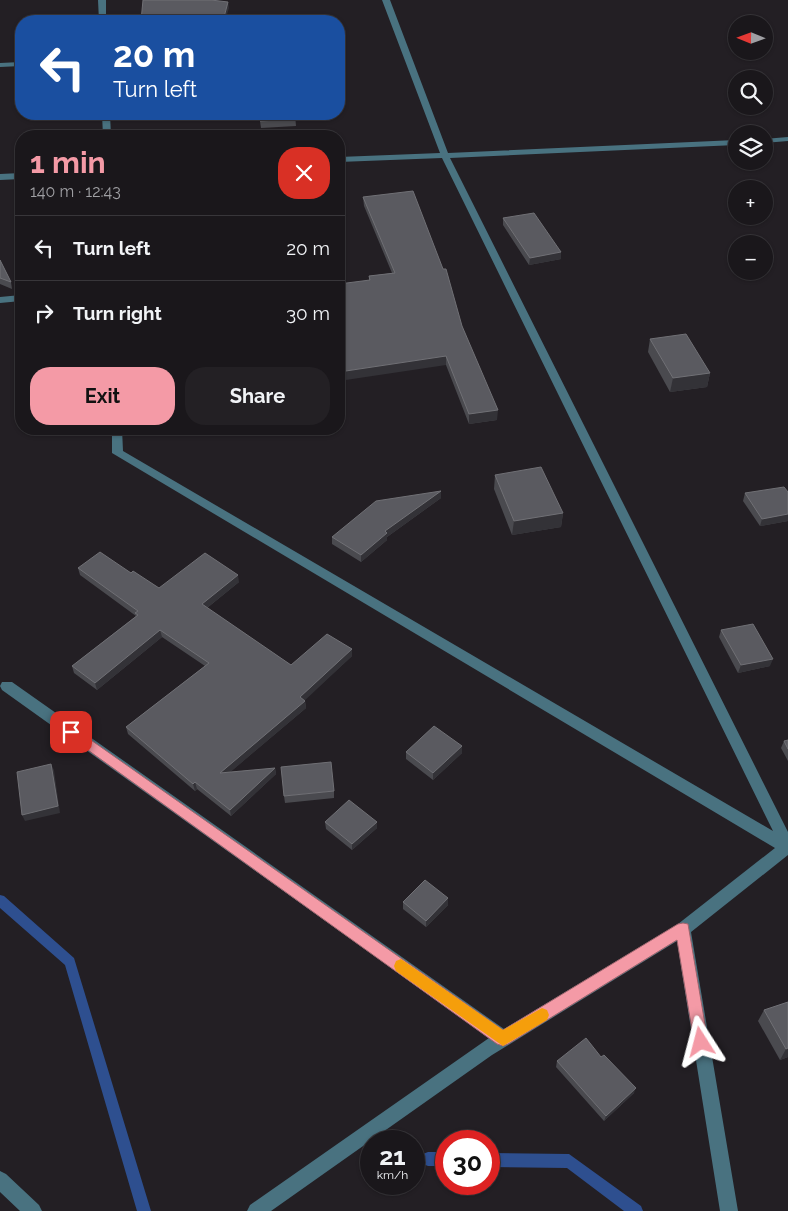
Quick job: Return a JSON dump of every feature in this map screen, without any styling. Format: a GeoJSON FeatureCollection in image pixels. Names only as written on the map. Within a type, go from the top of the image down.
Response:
{"type":"FeatureCollection","features":[{"type":"Feature","properties":{"kind":"street"},"geometry":{"type":"LineString","coordinates":[[102,0],[103,15]]}},
{"type":"Feature","properties":{"kind":"street"},"geometry":{"type":"LineString","coordinates":[[386,0],[445,156],[788,847]]}},
{"type":"Feature","properties":{"kind":"street"},"geometry":{"type":"LineString","coordinates":[[0,65],[15,64]]}},
{"type":"Feature","properties":{"kind":"street"},"geometry":{"type":"LineString","coordinates":[[773,140],[788,139]]}},
{"type":"Feature","properties":{"kind":"street"},"geometry":{"type":"LineString","coordinates":[[345,160],[728,142]]}},
{"type":"Feature","properties":{"kind":"street"},"geometry":{"type":"LineString","coordinates":[[0,177],[15,176]]}},
{"type":"Feature","properties":{"kind":"street"},"geometry":{"type":"LineString","coordinates":[[0,300],[15,299]]}},
{"type":"Feature","properties":{"kind":"street"},"geometry":{"type":"LineString","coordinates":[[117,435],[118,453],[788,847]]}},
{"type":"Feature","properties":{"kind":"street"},"geometry":{"type":"LineString","coordinates":[[7,686],[503,1038]]}},
{"type":"Feature","properties":{"kind":"street"},"geometry":{"type":"LineString","coordinates":[[256,1211],[503,1038],[683,929],[788,847]]}},
{"type":"Feature","properties":{"kind":"street"},"geometry":{"type":"LineString","coordinates":[[683,929],[728,1211]]}},
{"type":"Feature","properties":{"kind":"street"},"geometry":{"type":"LineString","coordinates":[[0,1180],[33,1211]]}},
{"type":"Feature","properties":{"kind":"building"},"geometry":{"type":"Polygon","coordinates":[[[143,0],[211,0],[228,2],[225,15],[142,15],[143,0]]]}},
{"type":"Feature","properties":{"kind":"building"},"geometry":{"type":"Polygon","coordinates":[[[413,191],[443,269],[446,269],[462,326],[498,410],[469,414],[446,356],[345,371],[345,283],[370,280],[369,276],[395,273],[363,197],[413,191]]]}},
{"type":"Feature","properties":{"kind":"building"},"geometry":{"type":"Polygon","coordinates":[[[534,213],[561,252],[530,258],[503,218],[534,213]]]}},
{"type":"Feature","properties":{"kind":"building"},"geometry":{"type":"Polygon","coordinates":[[[0,260],[11,282],[0,278],[0,260]]]}},
{"type":"Feature","properties":{"kind":"building"},"geometry":{"type":"Polygon","coordinates":[[[686,334],[710,373],[673,378],[650,339],[686,334]]]}},
{"type":"Feature","properties":{"kind":"building"},"geometry":{"type":"Polygon","coordinates":[[[541,467],[563,513],[514,521],[495,475],[541,467]]]}},
{"type":"Feature","properties":{"kind":"building"},"geometry":{"type":"Polygon","coordinates":[[[784,487],[788,492],[788,514],[762,519],[745,493],[784,487]]]}},
{"type":"Feature","properties":{"kind":"building"},"geometry":{"type":"Polygon","coordinates":[[[441,491],[385,531],[387,533],[361,555],[332,537],[376,501],[441,491]]]}},
{"type":"Feature","properties":{"kind":"building"},"geometry":{"type":"Polygon","coordinates":[[[100,552],[131,573],[133,571],[159,588],[205,553],[238,575],[202,604],[291,665],[327,634],[352,649],[300,697],[305,701],[220,773],[275,768],[230,810],[195,782],[193,784],[126,727],[209,663],[160,630],[95,683],[72,666],[138,615],[135,613],[138,611],[78,568],[100,552]]]}},
{"type":"Feature","properties":{"kind":"building"},"geometry":{"type":"Polygon","coordinates":[[[753,624],[773,659],[741,665],[721,630],[753,624]]]}},
{"type":"Feature","properties":{"kind":"building"},"geometry":{"type":"Polygon","coordinates":[[[434,726],[462,746],[433,773],[406,752],[434,726]]]}},
{"type":"Feature","properties":{"kind":"building"},"geometry":{"type":"Polygon","coordinates":[[[788,740],[788,749],[784,741],[788,740]]]}},
{"type":"Feature","properties":{"kind":"building"},"geometry":{"type":"Polygon","coordinates":[[[331,762],[334,791],[284,796],[281,767],[331,762]]]}},
{"type":"Feature","properties":{"kind":"building"},"geometry":{"type":"Polygon","coordinates":[[[51,764],[58,806],[22,815],[17,772],[51,764]]]}},
{"type":"Feature","properties":{"kind":"building"},"geometry":{"type":"Polygon","coordinates":[[[349,800],[377,822],[352,844],[325,822],[349,800]]]}},
{"type":"Feature","properties":{"kind":"building"},"geometry":{"type":"Polygon","coordinates":[[[425,880],[448,898],[426,921],[403,902],[425,880]]]}},
{"type":"Feature","properties":{"kind":"building"},"geometry":{"type":"Polygon","coordinates":[[[788,1002],[788,1048],[786,1049],[764,1010],[788,1002]]]}},
{"type":"Feature","properties":{"kind":"building"},"geometry":{"type":"Polygon","coordinates":[[[586,1038],[601,1057],[604,1055],[636,1088],[606,1116],[557,1061],[586,1038]]]}},
{"type":"Feature","properties":{"kind":"waterway"},"geometry":{"type":"LineString","coordinates":[[0,900],[70,962],[144,1211]]}},
{"type":"Feature","properties":{"kind":"waterway"},"geometry":{"type":"LineString","coordinates":[[428,1159],[435,1159]]}},
{"type":"Feature","properties":{"kind":"waterway"},"geometry":{"type":"LineString","coordinates":[[500,1160],[569,1161],[636,1211]]}},
{"type":"Feature","properties":{"kind":"slow traffic"},"geometry":{"type":"LineString","coordinates":[[401,966],[503,1038],[542,1015]]}},
{"type":"Feature","properties":{"kind":"route"},"geometry":{"type":"LineString","coordinates":[[71,732],[503,1038],[683,929],[701,1042]]}}]}
